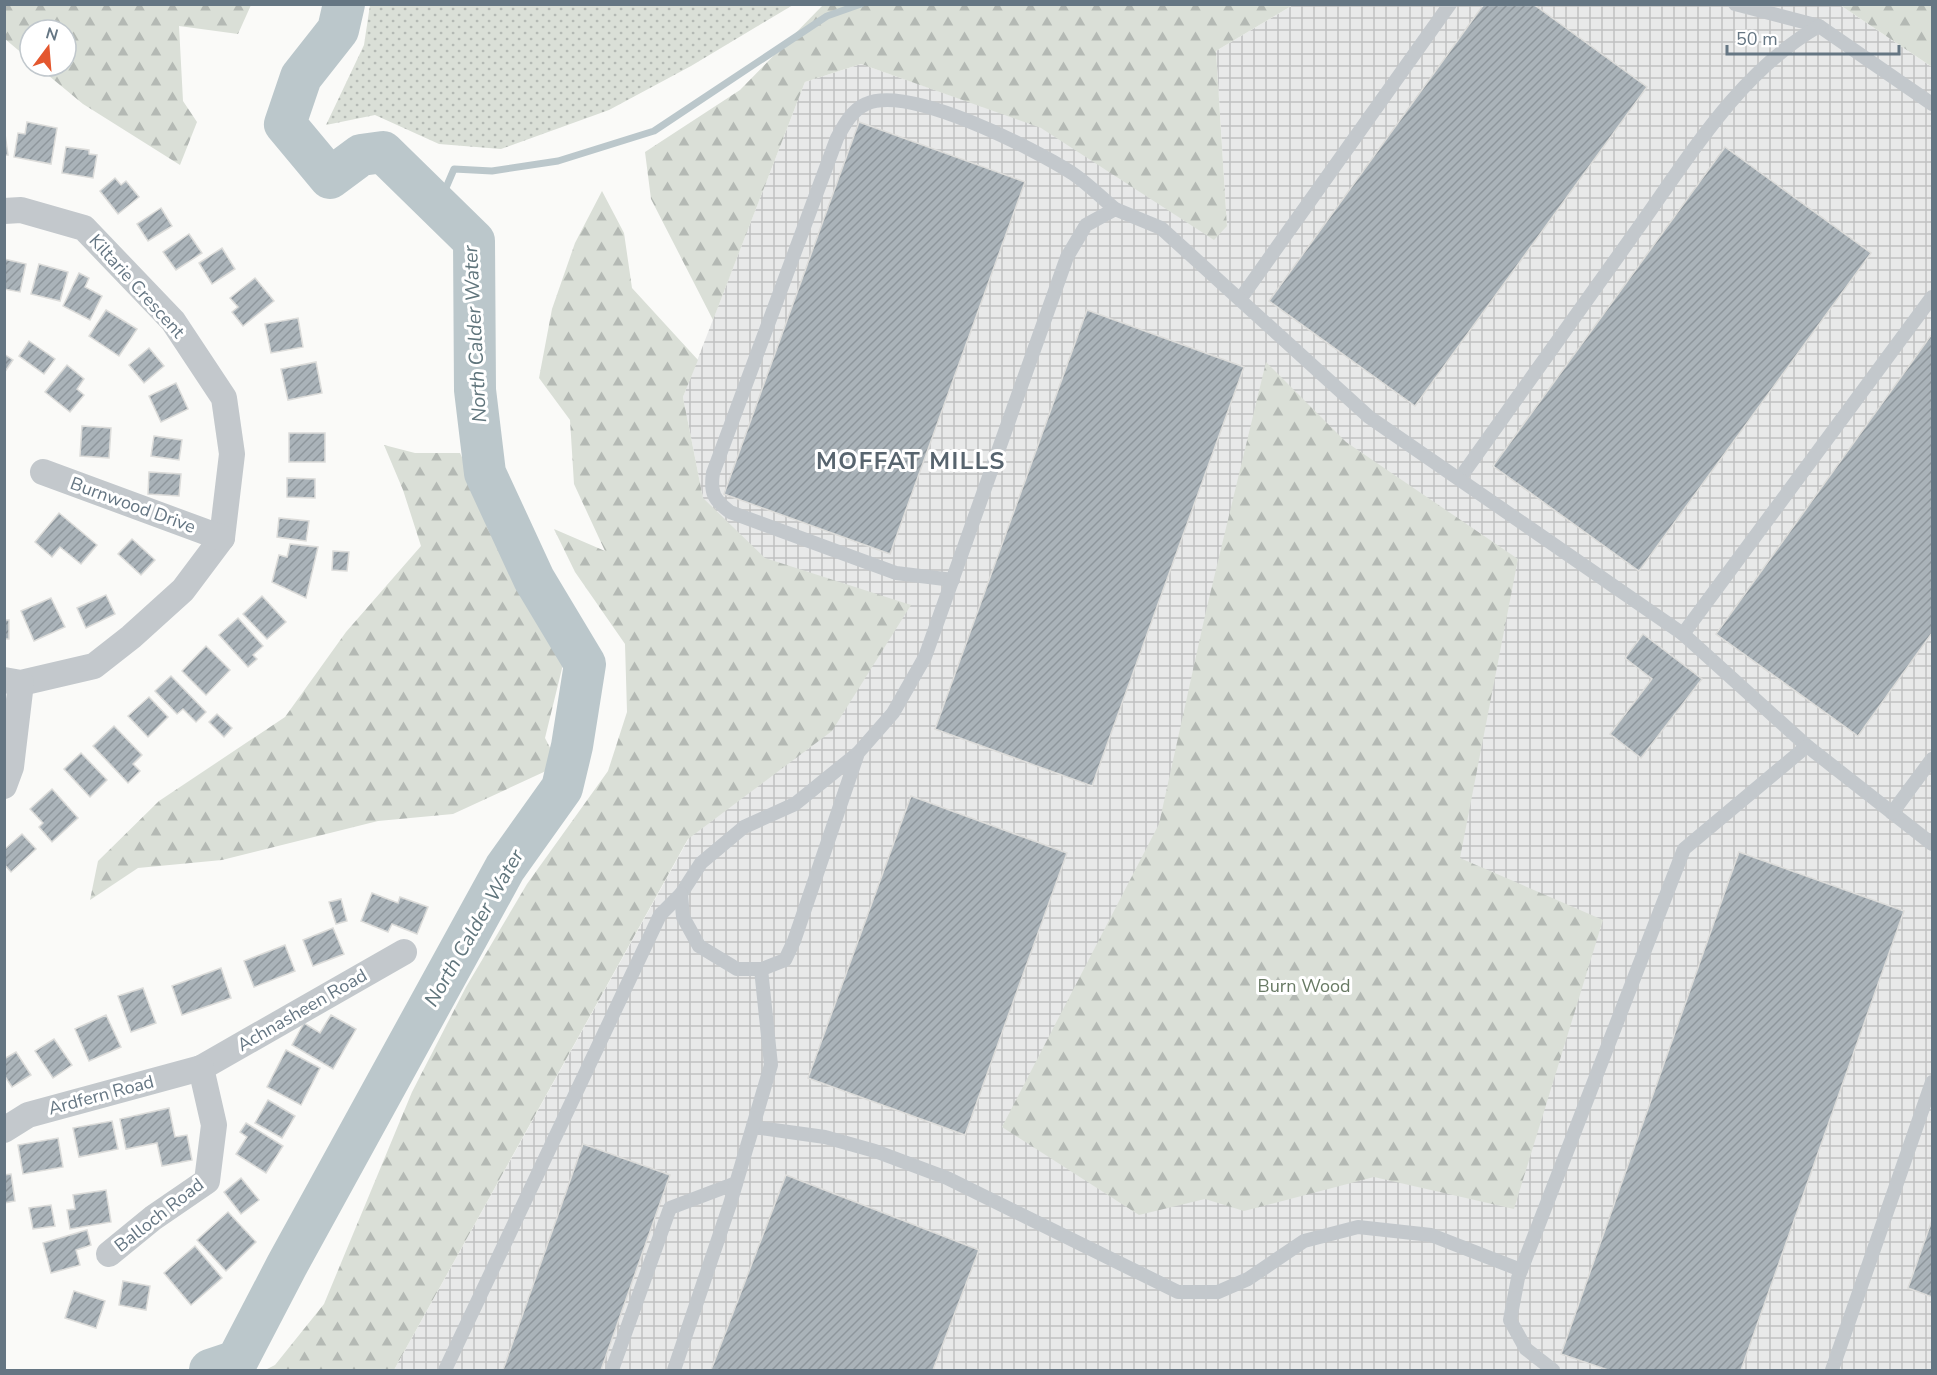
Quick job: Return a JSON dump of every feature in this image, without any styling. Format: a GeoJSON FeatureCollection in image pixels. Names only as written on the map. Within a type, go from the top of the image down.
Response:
{"type":"FeatureCollection","features":[{"type":"Feature","properties":{"kind":"street","name":"Kiltarie Crescent"},"geometry":{"type":"LineString","coordinates":[[4,211],[21,210],[84,228],[173,321],[224,398],[232,454],[222,538]]}},
{"type":"Feature","properties":{"kind":"street","name":"Burnwood Drive"},"geometry":{"type":"LineString","coordinates":[[43,472],[222,538]]}},
{"type":"Feature","properties":{"kind":"street"},"geometry":{"type":"LineString","coordinates":[[4,786],[11,767],[13,681],[94,666],[131,637],[183,590],[222,538]]}},
{"type":"Feature","properties":{"kind":"street","name":"Achnasheen Road"},"geometry":{"type":"LineString","coordinates":[[201,1068],[404,952]]}},
{"type":"Feature","properties":{"kind":"street","name":"Ardfern Road"},"geometry":{"type":"LineString","coordinates":[[4,1130],[28,1115],[201,1068]]}},
{"type":"Feature","properties":{"kind":"street","name":"Balloch Road"},"geometry":{"type":"LineString","coordinates":[[109,1254],[153,1218],[207,1181],[214,1125],[201,1068]]}},
{"type":"Feature","properties":{"kind":"lane"},"geometry":{"type":"LineString","coordinates":[[1241,298],[1450,4]]}},
{"type":"Feature","properties":{"kind":"lane"},"geometry":{"type":"LineString","coordinates":[[1735,4],[1819,26],[1932,104]]}},
{"type":"Feature","properties":{"kind":"lane"},"geometry":{"type":"LineString","coordinates":[[1460,478],[1710,128],[1757,71],[1799,38],[1819,26]]}},
{"type":"Feature","properties":{"kind":"lane"},"geometry":{"type":"LineString","coordinates":[[953,580],[896,573],[730,512],[715,501],[710,489],[713,474],[837,138],[848,118],[867,104],[895,98],[983,126],[1073,174],[1115,209],[1161,228],[1241,298],[1369,417],[1683,634],[1807,746],[1932,844]]}},
{"type":"Feature","properties":{"kind":"lane"},"geometry":{"type":"LineString","coordinates":[[445,1371],[660,915],[681,894],[701,863],[744,827],[795,804],[858,753],[893,713],[926,657],[1067,258],[1086,225],[1115,209]]}},
{"type":"Feature","properties":{"kind":"lane"},"geometry":{"type":"LineString","coordinates":[[1683,634],[1932,297]]}},
{"type":"Feature","properties":{"kind":"lane"},"geometry":{"type":"LineString","coordinates":[[1553,1371],[1526,1348],[1510,1320],[1521,1270],[1684,849],[1807,746]]}},
{"type":"Feature","properties":{"kind":"lane"},"geometry":{"type":"LineString","coordinates":[[681,894],[683,917],[699,946],[737,969],[761,969],[785,960],[794,941],[858,753]]}},
{"type":"Feature","properties":{"kind":"lane"},"geometry":{"type":"LineString","coordinates":[[1892,813],[1932,759]]}},
{"type":"Feature","properties":{"kind":"lane"},"geometry":{"type":"LineString","coordinates":[[674,1371],[736,1184],[771,1065],[761,969]]}},
{"type":"Feature","properties":{"kind":"lane"},"geometry":{"type":"LineString","coordinates":[[1832,1371],[1932,1082]]}},
{"type":"Feature","properties":{"kind":"lane"},"geometry":{"type":"LineString","coordinates":[[753,1127],[825,1137],[875,1151],[947,1178],[1178,1292],[1218,1292],[1248,1279],[1304,1241],[1358,1227],[1431,1235],[1521,1270]]}},
{"type":"Feature","properties":{"kind":"lane"},"geometry":{"type":"LineString","coordinates":[[612,1371],[670,1208],[736,1184]]}},
{"type":"Feature","properties":{"kind":"shaded area"},"geometry":{"type":"Polygon","coordinates":[[[1293,5],[1840,5],[1932,67],[1932,1370],[394,1370],[689,838],[703,498],[683,397],[805,82],[861,64],[1038,126],[1227,226],[1216,51],[1293,5]]]}},
{"type":"Feature","properties":{"kind":"green space"},"geometry":{"type":"Polygon","coordinates":[[[5,4],[251,4],[238,34],[179,26],[183,101],[197,122],[180,165],[83,104],[52,78],[78,78],[78,18],[18,18],[18,50],[5,39],[5,4]]]}},
{"type":"Feature","properties":{"kind":"green space"},"geometry":{"type":"Polygon","coordinates":[[[370,4],[793,5],[691,66],[609,110],[501,149],[439,144],[375,115],[326,125],[364,45],[370,4]]]}},
{"type":"Feature","properties":{"kind":"green space"},"geometry":{"type":"Polygon","coordinates":[[[823,5],[1293,5],[1216,51],[1227,226],[1214,240],[1041,128],[861,64],[805,82],[713,320],[651,199],[645,152],[740,90],[823,5]]]}},
{"type":"Feature","properties":{"kind":"green space"},"geometry":{"type":"Polygon","coordinates":[[[1840,5],[1932,5],[1932,67],[1840,5]]]}},
{"type":"Feature","properties":{"kind":"green space"},"geometry":{"type":"Polygon","coordinates":[[[602,191],[624,233],[632,288],[698,360],[683,397],[703,498],[765,558],[911,605],[832,731],[688,839],[394,1370],[265,1370],[275,1365],[324,1304],[412,1092],[466,987],[527,884],[608,771],[627,712],[625,644],[575,572],[554,529],[605,551],[574,484],[570,420],[539,378],[552,309],[575,243],[602,191]]]}},
{"type":"Feature","properties":{"kind":"green space","name":"Burn Wood"},"geometry":{"type":"Polygon","coordinates":[[[1266,362],[1346,442],[1518,559],[1460,858],[1603,920],[1514,1209],[1374,1177],[1244,1211],[1205,1199],[1139,1215],[1002,1127],[1159,824],[1206,611],[1266,362]]]}},
{"type":"Feature","properties":{"kind":"green space"},"geometry":{"type":"Polygon","coordinates":[[[384,445],[415,453],[460,453],[511,565],[566,652],[545,738],[559,765],[453,814],[378,821],[222,860],[138,868],[90,900],[98,861],[159,801],[285,717],[346,632],[421,546],[403,490],[384,445]]]}},
{"type":"Feature","properties":{"kind":"building"},"geometry":{"type":"Polygon","coordinates":[[[1484,4],[1533,4],[1647,87],[1415,406],[1269,301],[1484,4]]]}},
{"type":"Feature","properties":{"kind":"building"},"geometry":{"type":"Polygon","coordinates":[[[27,122],[57,128],[51,164],[14,157],[18,133],[25,134],[27,122]]]}},
{"type":"Feature","properties":{"kind":"building"},"geometry":{"type":"Polygon","coordinates":[[[859,122],[1025,182],[890,554],[724,494],[859,122]]]}},
{"type":"Feature","properties":{"kind":"building"},"geometry":{"type":"Polygon","coordinates":[[[4,127],[8,155],[4,155],[4,127]]]}},
{"type":"Feature","properties":{"kind":"building"},"geometry":{"type":"Polygon","coordinates":[[[66,147],[89,150],[89,154],[97,155],[93,178],[62,173],[66,147]]]}},
{"type":"Feature","properties":{"kind":"building"},"geometry":{"type":"Polygon","coordinates":[[[1725,147],[1871,253],[1639,571],[1493,466],[1725,147]]]}},
{"type":"Feature","properties":{"kind":"building"},"geometry":{"type":"Polygon","coordinates":[[[115,178],[121,185],[126,181],[139,197],[118,214],[100,191],[115,178]]]}},
{"type":"Feature","properties":{"kind":"building"},"geometry":{"type":"Polygon","coordinates":[[[161,208],[172,226],[148,241],[137,224],[161,208]]]}},
{"type":"Feature","properties":{"kind":"building"},"geometry":{"type":"Polygon","coordinates":[[[189,234],[202,253],[176,270],[163,252],[189,234]]]}},
{"type":"Feature","properties":{"kind":"building"},"geometry":{"type":"Polygon","coordinates":[[[222,248],[235,269],[212,284],[199,263],[222,248]]]}},
{"type":"Feature","properties":{"kind":"building"},"geometry":{"type":"Polygon","coordinates":[[[4,259],[26,264],[20,292],[4,289],[4,259]]]}},
{"type":"Feature","properties":{"kind":"building"},"geometry":{"type":"Polygon","coordinates":[[[39,264],[68,272],[60,301],[31,294],[39,264]]]}},
{"type":"Feature","properties":{"kind":"building"},"geometry":{"type":"Polygon","coordinates":[[[79,273],[89,278],[85,287],[102,296],[90,320],[63,306],[79,273]]]}},
{"type":"Feature","properties":{"kind":"building"},"geometry":{"type":"Polygon","coordinates":[[[255,278],[274,301],[243,326],[232,312],[238,307],[230,298],[255,278]]]}},
{"type":"Feature","properties":{"kind":"building"},"geometry":{"type":"Polygon","coordinates":[[[106,310],[137,329],[119,356],[89,336],[106,310]]]}},
{"type":"Feature","properties":{"kind":"building"},"geometry":{"type":"Polygon","coordinates":[[[1087,310],[1244,367],[1092,786],[935,729],[1087,310]]]}},
{"type":"Feature","properties":{"kind":"building"},"geometry":{"type":"Polygon","coordinates":[[[298,318],[303,347],[271,353],[265,324],[298,318]]]}},
{"type":"Feature","properties":{"kind":"building"},"geometry":{"type":"Polygon","coordinates":[[[1932,334],[1932,633],[1858,736],[1716,634],[1932,334]]]}},
{"type":"Feature","properties":{"kind":"building"},"geometry":{"type":"Polygon","coordinates":[[[29,341],[55,359],[44,374],[19,356],[29,341]]]}},
{"type":"Feature","properties":{"kind":"building"},"geometry":{"type":"Polygon","coordinates":[[[149,348],[164,366],[144,383],[129,365],[149,348]]]}},
{"type":"Feature","properties":{"kind":"building"},"geometry":{"type":"Polygon","coordinates":[[[4,354],[13,360],[4,373],[4,354]]]}},
{"type":"Feature","properties":{"kind":"building"},"geometry":{"type":"Polygon","coordinates":[[[316,362],[322,393],[288,400],[281,369],[316,362]]]}},
{"type":"Feature","properties":{"kind":"building"},"geometry":{"type":"Polygon","coordinates":[[[67,365],[84,379],[77,389],[84,395],[70,412],[45,392],[67,365]]]}},
{"type":"Feature","properties":{"kind":"building"},"geometry":{"type":"Polygon","coordinates":[[[176,383],[188,409],[161,422],[149,396],[176,383]]]}},
{"type":"Feature","properties":{"kind":"building"},"geometry":{"type":"Polygon","coordinates":[[[82,426],[111,428],[109,458],[80,456],[82,426]]]}},
{"type":"Feature","properties":{"kind":"building"},"geometry":{"type":"Polygon","coordinates":[[[289,433],[325,433],[325,462],[289,462],[289,433]]]}},
{"type":"Feature","properties":{"kind":"building"},"geometry":{"type":"Polygon","coordinates":[[[154,436],[182,440],[179,460],[151,456],[154,436]]]}},
{"type":"Feature","properties":{"kind":"building"},"geometry":{"type":"Polygon","coordinates":[[[149,472],[181,474],[179,496],[148,494],[149,472]]]}},
{"type":"Feature","properties":{"kind":"building"},"geometry":{"type":"Polygon","coordinates":[[[287,478],[315,479],[315,498],[287,497],[287,478]]]}},
{"type":"Feature","properties":{"kind":"building"},"geometry":{"type":"Polygon","coordinates":[[[59,513],[97,545],[81,564],[60,547],[52,557],[35,542],[59,513]]]}},
{"type":"Feature","properties":{"kind":"building"},"geometry":{"type":"Polygon","coordinates":[[[279,518],[309,521],[306,541],[277,537],[279,518]]]}},
{"type":"Feature","properties":{"kind":"building"},"geometry":{"type":"Polygon","coordinates":[[[132,539],[155,560],[141,575],[118,554],[132,539]]]}},
{"type":"Feature","properties":{"kind":"building"},"geometry":{"type":"Polygon","coordinates":[[[290,544],[318,547],[306,598],[272,582],[279,555],[287,557],[290,544]]]}},
{"type":"Feature","properties":{"kind":"building"},"geometry":{"type":"Polygon","coordinates":[[[333,551],[349,552],[347,571],[332,570],[333,551]]]}},
{"type":"Feature","properties":{"kind":"building"},"geometry":{"type":"Polygon","coordinates":[[[106,595],[115,614],[86,628],[77,608],[106,595]]]}},
{"type":"Feature","properties":{"kind":"building"},"geometry":{"type":"Polygon","coordinates":[[[262,596],[286,622],[267,639],[243,614],[262,596]]]}},
{"type":"Feature","properties":{"kind":"building"},"geometry":{"type":"Polygon","coordinates":[[[51,598],[65,627],[34,641],[21,611],[51,598]]]}},
{"type":"Feature","properties":{"kind":"building"},"geometry":{"type":"Polygon","coordinates":[[[238,618],[263,646],[253,655],[257,659],[248,667],[219,635],[238,618]]]}},
{"type":"Feature","properties":{"kind":"building"},"geometry":{"type":"Polygon","coordinates":[[[4,620],[9,620],[9,639],[4,639],[4,620]]]}},
{"type":"Feature","properties":{"kind":"building"},"geometry":{"type":"Polygon","coordinates":[[[1643,634],[1702,679],[1641,758],[1610,734],[1652,679],[1625,658],[1643,634]]]}},
{"type":"Feature","properties":{"kind":"building"},"geometry":{"type":"Polygon","coordinates":[[[206,646],[230,670],[206,695],[182,671],[206,646]]]}},
{"type":"Feature","properties":{"kind":"building"},"geometry":{"type":"Polygon","coordinates":[[[171,676],[206,712],[196,722],[183,709],[177,714],[155,691],[171,676]]]}},
{"type":"Feature","properties":{"kind":"building"},"geometry":{"type":"Polygon","coordinates":[[[149,697],[168,717],[148,737],[128,716],[149,697]]]}},
{"type":"Feature","properties":{"kind":"building"},"geometry":{"type":"Polygon","coordinates":[[[217,714],[232,728],[224,737],[209,722],[217,714]]]}},
{"type":"Feature","properties":{"kind":"building"},"geometry":{"type":"Polygon","coordinates":[[[114,726],[142,755],[133,764],[140,771],[128,783],[93,746],[114,726]]]}},
{"type":"Feature","properties":{"kind":"building"},"geometry":{"type":"Polygon","coordinates":[[[81,753],[107,780],[90,797],[64,769],[81,753]]]}},
{"type":"Feature","properties":{"kind":"building"},"geometry":{"type":"Polygon","coordinates":[[[52,789],[78,818],[52,842],[39,827],[43,823],[30,809],[52,789]]]}},
{"type":"Feature","properties":{"kind":"building"},"geometry":{"type":"Polygon","coordinates":[[[911,796],[1067,853],[965,1135],[808,1078],[911,796]]]}},
{"type":"Feature","properties":{"kind":"building"},"geometry":{"type":"Polygon","coordinates":[[[22,834],[36,849],[11,872],[4,864],[4,850],[22,834]]]}},
{"type":"Feature","properties":{"kind":"building"},"geometry":{"type":"Polygon","coordinates":[[[1739,852],[1904,911],[1741,1370],[1608,1370],[1561,1354],[1739,852]]]}},
{"type":"Feature","properties":{"kind":"building"},"geometry":{"type":"Polygon","coordinates":[[[372,893],[398,903],[400,897],[428,907],[417,934],[392,924],[388,932],[361,921],[372,893]]]}},
{"type":"Feature","properties":{"kind":"building"},"geometry":{"type":"Polygon","coordinates":[[[341,899],[347,921],[336,924],[329,902],[341,899]]]}},
{"type":"Feature","properties":{"kind":"building"},"geometry":{"type":"Polygon","coordinates":[[[333,928],[344,954],[313,966],[303,940],[333,928]]]}},
{"type":"Feature","properties":{"kind":"building"},"geometry":{"type":"Polygon","coordinates":[[[285,945],[295,971],[254,987],[244,961],[285,945]]]}},
{"type":"Feature","properties":{"kind":"building"},"geometry":{"type":"Polygon","coordinates":[[[221,968],[231,998],[182,1015],[172,986],[221,968]]]}},
{"type":"Feature","properties":{"kind":"building"},"geometry":{"type":"Polygon","coordinates":[[[143,988],[156,1023],[131,1032],[118,996],[143,988]]]}},
{"type":"Feature","properties":{"kind":"building"},"geometry":{"type":"Polygon","coordinates":[[[106,1015],[121,1047],[89,1061],[75,1029],[106,1015]]]}},
{"type":"Feature","properties":{"kind":"building"},"geometry":{"type":"Polygon","coordinates":[[[331,1015],[356,1029],[333,1069],[292,1045],[304,1023],[320,1033],[331,1015]]]}},
{"type":"Feature","properties":{"kind":"building"},"geometry":{"type":"Polygon","coordinates":[[[54,1039],[72,1065],[53,1078],[35,1051],[54,1039]]]}},
{"type":"Feature","properties":{"kind":"building"},"geometry":{"type":"Polygon","coordinates":[[[286,1050],[320,1068],[301,1105],[267,1087],[286,1050]]]}},
{"type":"Feature","properties":{"kind":"building"},"geometry":{"type":"Polygon","coordinates":[[[16,1052],[31,1075],[12,1087],[4,1075],[4,1059],[16,1052]]]}},
{"type":"Feature","properties":{"kind":"building"},"geometry":{"type":"Polygon","coordinates":[[[268,1100],[295,1116],[282,1138],[255,1123],[268,1100]]]}},
{"type":"Feature","properties":{"kind":"building"},"geometry":{"type":"Polygon","coordinates":[[[169,1108],[175,1137],[187,1135],[192,1160],[162,1166],[157,1143],[126,1149],[120,1119],[169,1108]]]}},
{"type":"Feature","properties":{"kind":"building"},"geometry":{"type":"Polygon","coordinates":[[[112,1121],[118,1149],[79,1157],[73,1128],[112,1121]]]}},
{"type":"Feature","properties":{"kind":"building"},"geometry":{"type":"Polygon","coordinates":[[[246,1123],[283,1146],[266,1173],[236,1154],[247,1137],[240,1132],[246,1123]]]}},
{"type":"Feature","properties":{"kind":"building"},"geometry":{"type":"Polygon","coordinates":[[[58,1138],[63,1167],[23,1174],[18,1145],[58,1138]]]}},
{"type":"Feature","properties":{"kind":"building"},"geometry":{"type":"Polygon","coordinates":[[[583,1144],[670,1175],[601,1370],[503,1370],[583,1144]]]}},
{"type":"Feature","properties":{"kind":"building"},"geometry":{"type":"Polygon","coordinates":[[[11,1174],[15,1201],[4,1203],[4,1175],[11,1174]]]}},
{"type":"Feature","properties":{"kind":"building"},"geometry":{"type":"Polygon","coordinates":[[[786,1175],[979,1250],[933,1370],[711,1370],[786,1175]]]}},
{"type":"Feature","properties":{"kind":"building"},"geometry":{"type":"Polygon","coordinates":[[[241,1178],[259,1200],[241,1214],[224,1192],[241,1178]]]}},
{"type":"Feature","properties":{"kind":"building"},"geometry":{"type":"Polygon","coordinates":[[[106,1190],[111,1222],[70,1229],[67,1210],[75,1209],[73,1195],[106,1190]]]}},
{"type":"Feature","properties":{"kind":"building"},"geometry":{"type":"Polygon","coordinates":[[[51,1205],[55,1226],[33,1229],[29,1208],[51,1205]]]}},
{"type":"Feature","properties":{"kind":"building"},"geometry":{"type":"Polygon","coordinates":[[[228,1212],[256,1242],[226,1271],[197,1240],[228,1212]]]}},
{"type":"Feature","properties":{"kind":"building"},"geometry":{"type":"Polygon","coordinates":[[[1932,1220],[1932,1297],[1908,1288],[1932,1220]]]}},
{"type":"Feature","properties":{"kind":"building"},"geometry":{"type":"Polygon","coordinates":[[[87,1230],[91,1245],[76,1250],[80,1265],[51,1273],[43,1243],[87,1230]]]}},
{"type":"Feature","properties":{"kind":"building"},"geometry":{"type":"Polygon","coordinates":[[[195,1246],[222,1278],[191,1305],[164,1273],[195,1246]]]}},
{"type":"Feature","properties":{"kind":"building"},"geometry":{"type":"Polygon","coordinates":[[[123,1281],[150,1286],[146,1310],[119,1305],[123,1281]]]}},
{"type":"Feature","properties":{"kind":"building"},"geometry":{"type":"Polygon","coordinates":[[[74,1291],[105,1301],[96,1328],[65,1318],[74,1291]]]}},
{"type":"Feature","properties":{"kind":"waterway","name":"North Calder Water"},"geometry":{"type":"LineString","coordinates":[[210,1370],[237,1361],[287,1265],[505,868],[562,788],[572,746],[585,664],[534,579],[485,473],[475,390],[474,241],[383,152],[361,155],[330,178],[285,124],[301,77],[338,30],[344,4]]}},
{"type":"Feature","properties":{"kind":"waterway"},"geometry":{"type":"LineString","coordinates":[[439,204],[454,169],[492,171],[558,161],[654,131],[827,16],[861,4]]}},
{"type":"Feature","properties":{"kind":"district","name":"MOFFAT MILLS"},"geometry":{"type":"Point","coordinates":[911,461]}}]}
